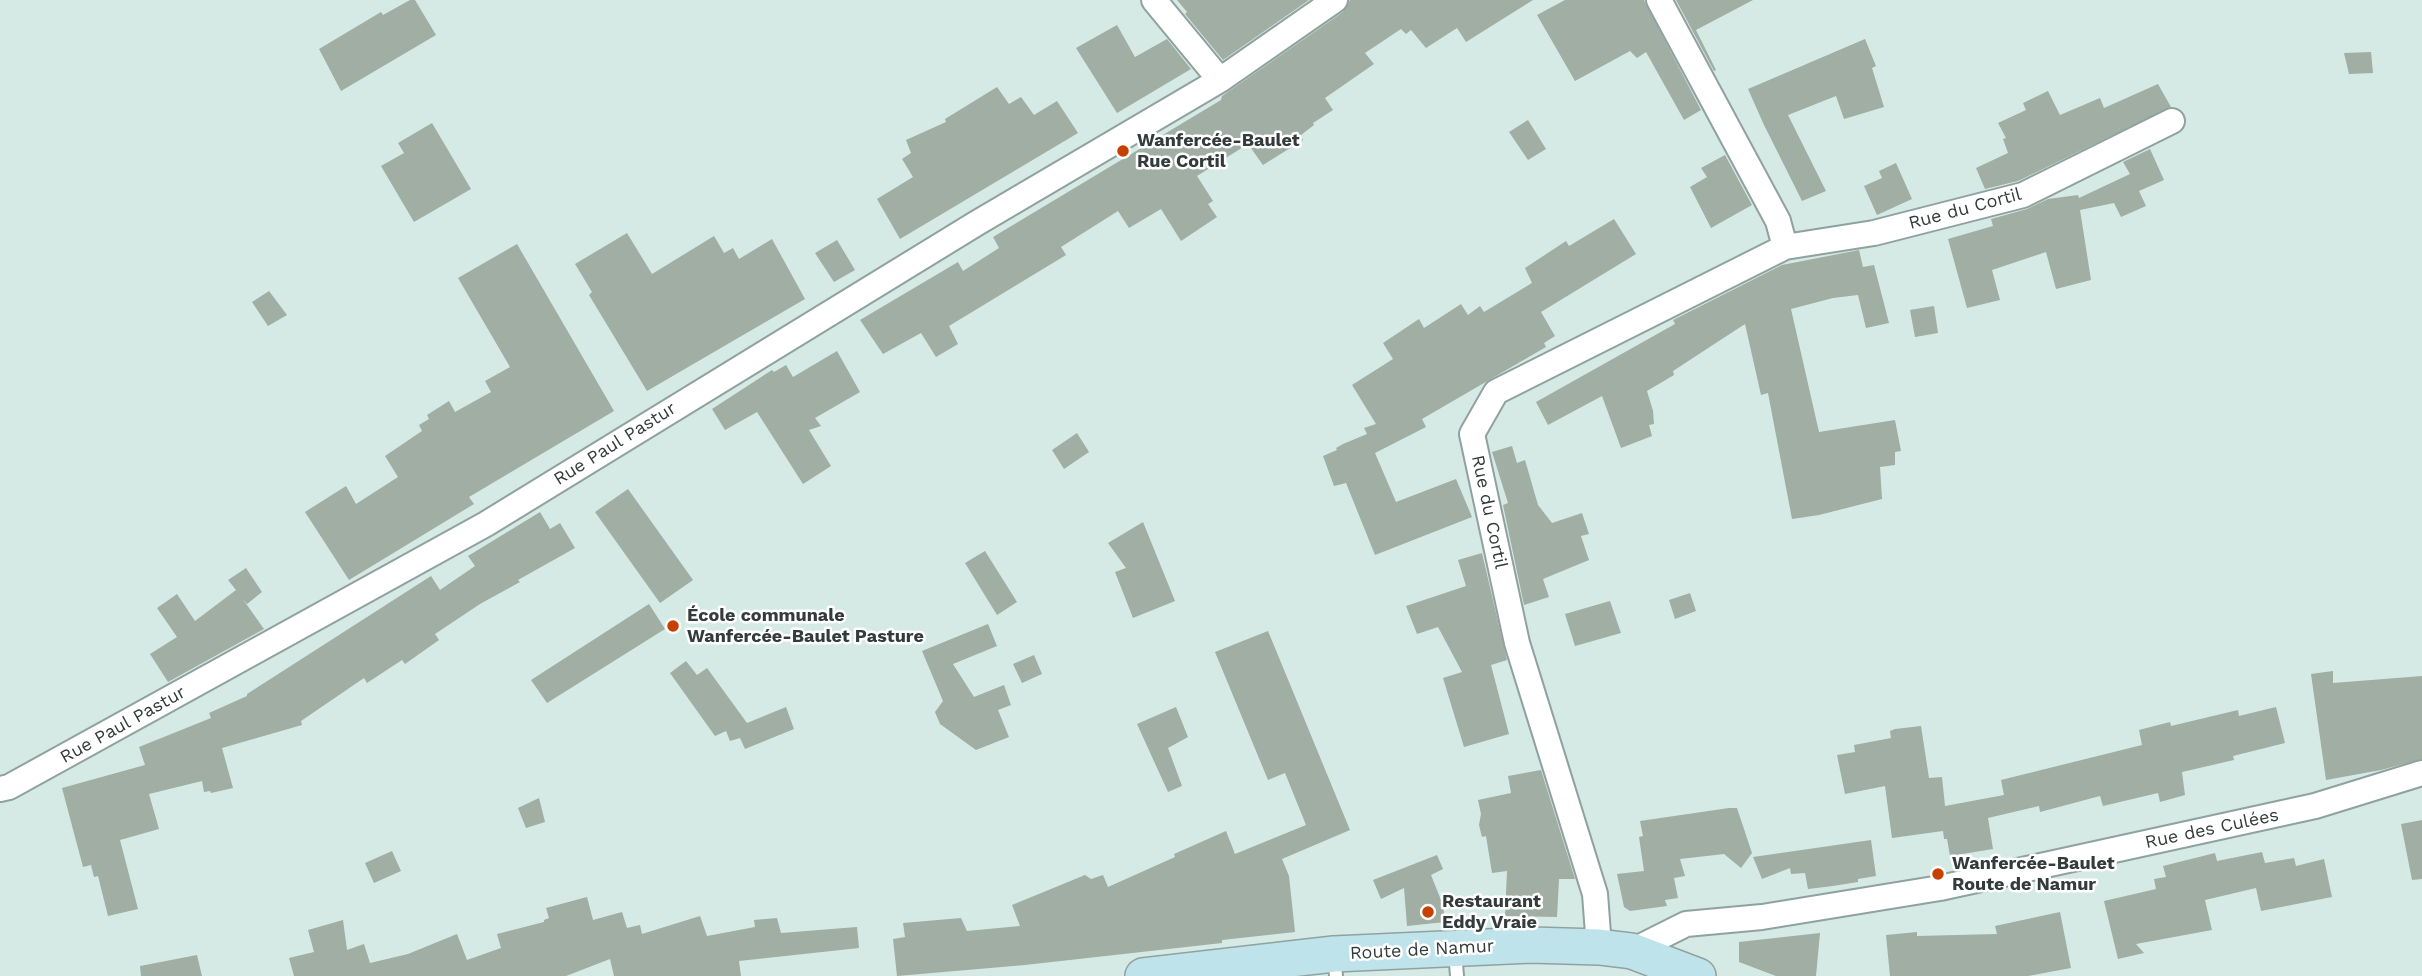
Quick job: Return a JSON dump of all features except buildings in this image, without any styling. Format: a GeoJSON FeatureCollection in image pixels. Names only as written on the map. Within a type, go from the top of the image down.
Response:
{"type":"FeatureCollection","features":[{"type":"Feature","properties":{"kind":"main road","name":"Route de Namur"},"geometry":{"type":"LineString","coordinates":[[1143,976],[1335,965],[1456,962],[1531,945],[1616,949],[1698,976]]}},
{"type":"Feature","properties":{"kind":"street"},"geometry":{"type":"LineString","coordinates":[[1154,0],[1220,80]]}},
{"type":"Feature","properties":{"kind":"street","name":"Rue Paul Pastur"},"geometry":{"type":"LineString","coordinates":[[0,789],[21,781],[486,524],[966,230],[1220,80],[1335,0]]}},
{"type":"Feature","properties":{"kind":"street"},"geometry":{"type":"LineString","coordinates":[[1660,0],[1779,220],[1785,247]]}},
{"type":"Feature","properties":{"kind":"street","name":"Rue du Cortil"},"geometry":{"type":"LineString","coordinates":[[1616,949],[1595,894],[1517,643],[1472,434],[1496,392],[1785,247],[1874,233],[2023,195],[2172,121]]}},
{"type":"Feature","properties":{"kind":"street","name":"Rue des Culées"},"geometry":{"type":"LineString","coordinates":[[1616,949],[1686,924],[1762,917],[1940,888],[2315,806],[2422,774]]}},
{"type":"Feature","properties":{"kind":"place","name":"Wanfercée-Baulet Rue Cortil"},"geometry":{"type":"Point","coordinates":[1123,151]}},
{"type":"Feature","properties":{"kind":"place","name":"École communale Wanfercée-Baulet Pasture"},"geometry":{"type":"Point","coordinates":[673,626]}},
{"type":"Feature","properties":{"kind":"place","name":"Wanfercée-Baulet Route de Namur"},"geometry":{"type":"Point","coordinates":[1938,874]}},
{"type":"Feature","properties":{"kind":"place","name":"Restaurant Eddy Vraie"},"geometry":{"type":"Point","coordinates":[1428,912]}}]}
